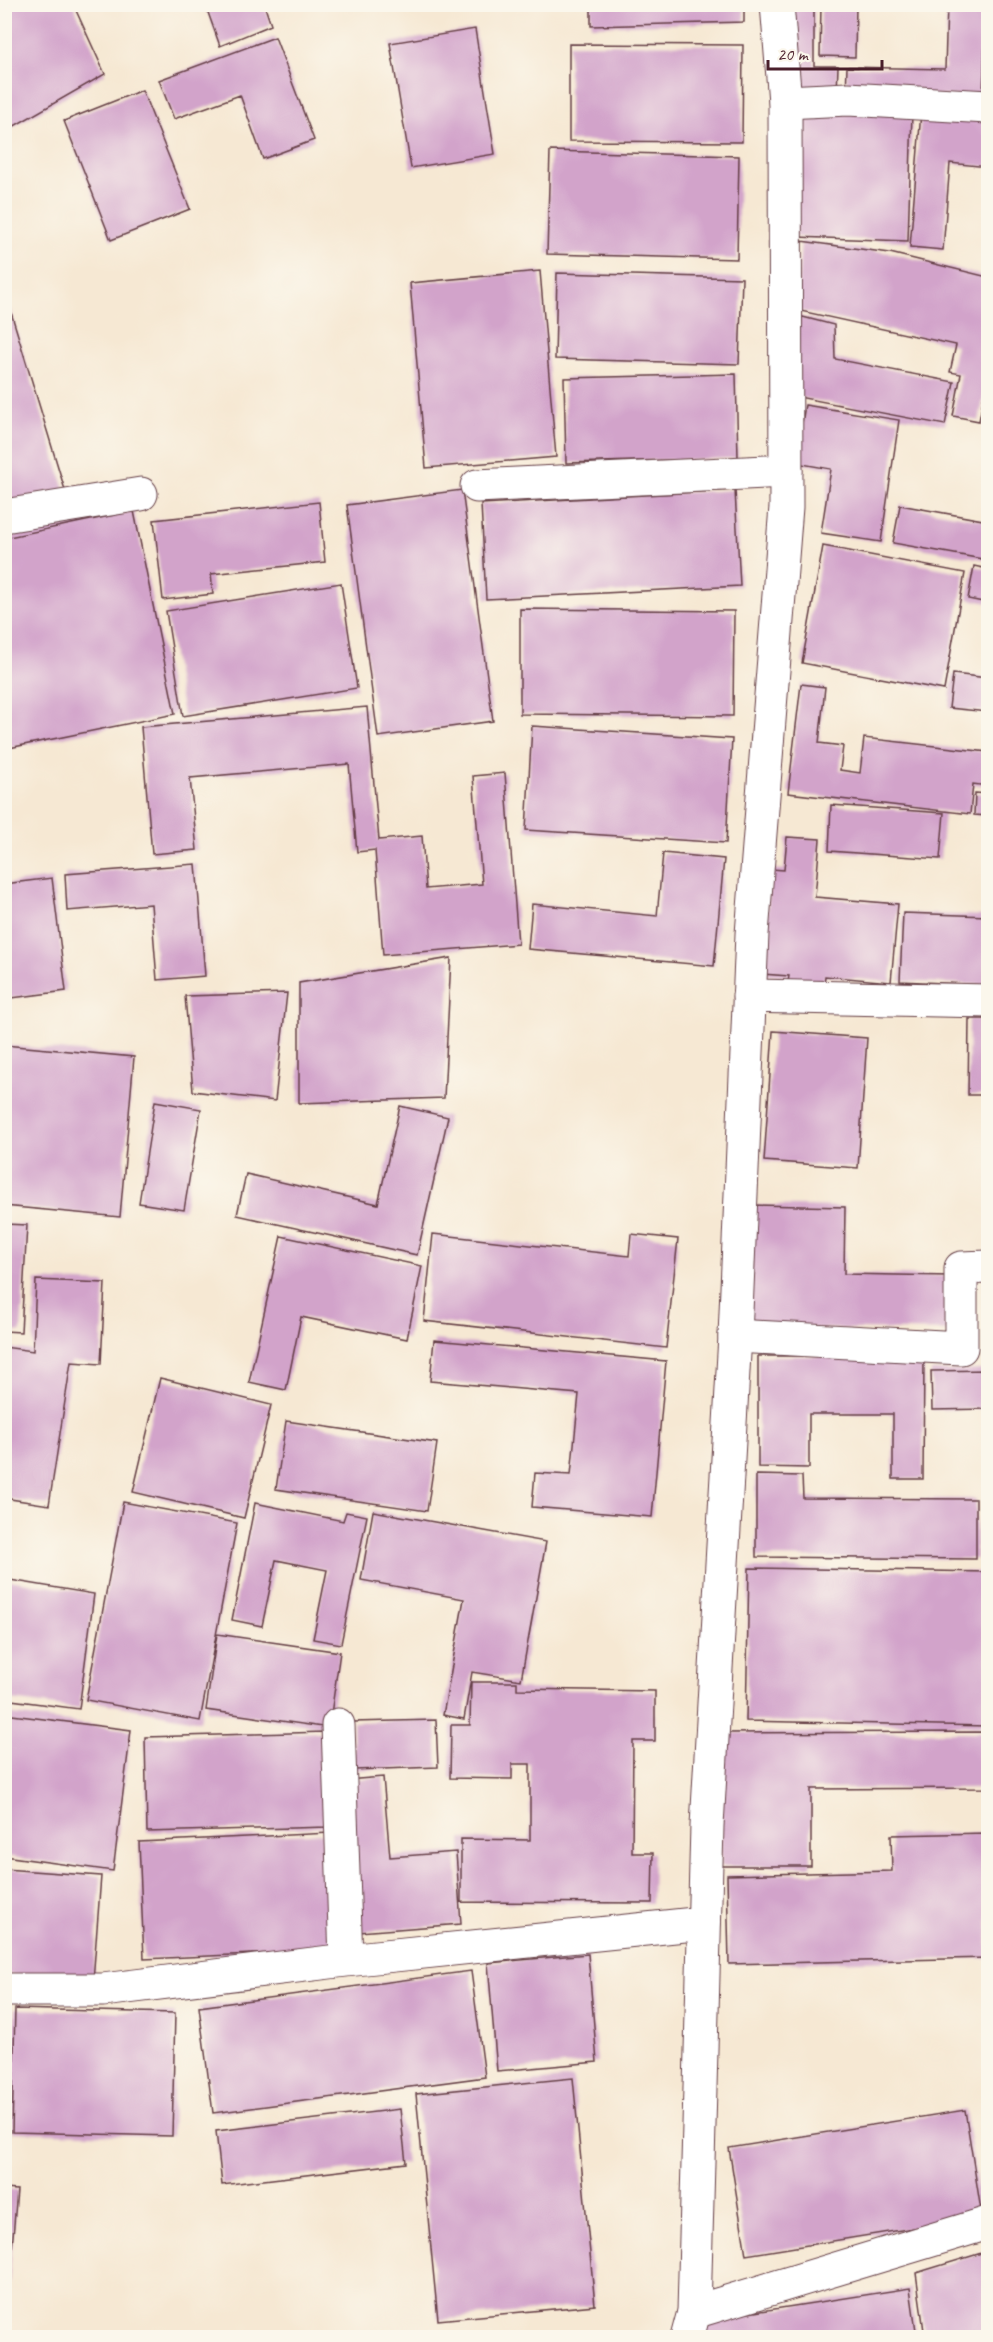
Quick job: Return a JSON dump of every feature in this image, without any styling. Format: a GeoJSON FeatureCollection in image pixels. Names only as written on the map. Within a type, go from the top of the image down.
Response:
{"type":"FeatureCollection","features":[{"type":"Feature","properties":{"kind":"street"},"geometry":{"type":"LineString","coordinates":[[777,4],[785,102],[786,507],[749,996],[735,1336],[707,1826],[690,2325],[988,2223]]}},
{"type":"Feature","properties":{"kind":"street"},"geometry":{"type":"LineString","coordinates":[[785,102],[848,99],[988,107]]}},
{"type":"Feature","properties":{"kind":"street"},"geometry":{"type":"LineString","coordinates":[[477,486],[786,471]]}},
{"type":"Feature","properties":{"kind":"street"},"geometry":{"type":"LineString","coordinates":[[4,516],[141,494]]}},
{"type":"Feature","properties":{"kind":"street"},"geometry":{"type":"LineString","coordinates":[[749,996],[988,1001]]}},
{"type":"Feature","properties":{"kind":"street"},"geometry":{"type":"LineString","coordinates":[[735,1336],[961,1348],[961,1268],[988,1267]]}},
{"type":"Feature","properties":{"kind":"street"},"geometry":{"type":"LineString","coordinates":[[338,1725],[346,1960]]}},
{"type":"Feature","properties":{"kind":"street"},"geometry":{"type":"LineString","coordinates":[[4,1990],[103,1990],[346,1960],[704,1923]]}},
{"type":"Feature","properties":{"kind":"building"},"geometry":{"type":"Polygon","coordinates":[[[4,4],[73,4],[105,74],[4,132],[4,4]]]}},
{"type":"Feature","properties":{"kind":"building"},"geometry":{"type":"Polygon","coordinates":[[[205,4],[264,4],[271,25],[220,46],[205,4]]]}},
{"type":"Feature","properties":{"kind":"building"},"geometry":{"type":"Polygon","coordinates":[[[591,4],[744,4],[744,22],[591,26],[591,4]]]}},
{"type":"Feature","properties":{"kind":"building"},"geometry":{"type":"Polygon","coordinates":[[[789,4],[814,4],[814,66],[838,66],[837,93],[789,94],[789,4]]]}},
{"type":"Feature","properties":{"kind":"building"},"geometry":{"type":"Polygon","coordinates":[[[821,4],[856,4],[855,57],[820,56],[821,4]]]}},
{"type":"Feature","properties":{"kind":"building"},"geometry":{"type":"Polygon","coordinates":[[[947,5],[986,5],[983,97],[846,93],[847,67],[945,69],[947,5]]]}},
{"type":"Feature","properties":{"kind":"building"},"geometry":{"type":"Polygon","coordinates":[[[475,29],[495,154],[411,168],[390,43],[475,29]]]}},
{"type":"Feature","properties":{"kind":"building"},"geometry":{"type":"Polygon","coordinates":[[[275,37],[314,140],[263,159],[240,95],[174,119],[159,80],[275,37]]]}},
{"type":"Feature","properties":{"kind":"building"},"geometry":{"type":"Polygon","coordinates":[[[569,44],[743,45],[742,142],[569,141],[569,44]]]}},
{"type":"Feature","properties":{"kind":"building"},"geometry":{"type":"Polygon","coordinates":[[[142,90],[190,209],[111,240],[64,121],[142,90]]]}},
{"type":"Feature","properties":{"kind":"building"},"geometry":{"type":"Polygon","coordinates":[[[799,109],[912,113],[908,241],[796,237],[799,109]]]}},
{"type":"Feature","properties":{"kind":"building"},"geometry":{"type":"Polygon","coordinates":[[[921,112],[988,117],[988,167],[950,163],[943,250],[910,247],[921,112]]]}},
{"type":"Feature","properties":{"kind":"building"},"geometry":{"type":"Polygon","coordinates":[[[550,151],[739,156],[737,259],[547,254],[550,151]]]}},
{"type":"Feature","properties":{"kind":"building"},"geometry":{"type":"Polygon","coordinates":[[[801,241],[890,253],[988,277],[988,375],[979,421],[953,416],[961,374],[950,372],[956,345],[796,310],[801,241]]]}},
{"type":"Feature","properties":{"kind":"building"},"geometry":{"type":"Polygon","coordinates":[[[540,271],[556,457],[426,468],[410,283],[540,271]]]}},
{"type":"Feature","properties":{"kind":"building"},"geometry":{"type":"Polygon","coordinates":[[[557,273],[742,278],[739,364],[555,359],[557,273]]]}},
{"type":"Feature","properties":{"kind":"building"},"geometry":{"type":"Polygon","coordinates":[[[6,296],[65,490],[4,502],[4,297],[6,296]]]}},
{"type":"Feature","properties":{"kind":"building"},"geometry":{"type":"Polygon","coordinates":[[[795,315],[834,325],[835,359],[954,382],[945,425],[798,397],[795,315]]]}},
{"type":"Feature","properties":{"kind":"building"},"geometry":{"type":"Polygon","coordinates":[[[736,374],[738,458],[566,463],[564,378],[736,374]]]}},
{"type":"Feature","properties":{"kind":"building"},"geometry":{"type":"Polygon","coordinates":[[[805,405],[899,420],[881,542],[821,533],[831,469],[796,463],[805,405]]]}},
{"type":"Feature","properties":{"kind":"building"},"geometry":{"type":"Polygon","coordinates":[[[462,490],[493,721],[378,737],[347,505],[462,490]]]}},
{"type":"Feature","properties":{"kind":"building"},"geometry":{"type":"Polygon","coordinates":[[[735,490],[740,586],[486,599],[481,504],[735,490]]]}},
{"type":"Feature","properties":{"kind":"building"},"geometry":{"type":"Polygon","coordinates":[[[319,502],[325,562],[211,574],[213,594],[163,600],[154,520],[319,502]]]}},
{"type":"Feature","properties":{"kind":"building"},"geometry":{"type":"Polygon","coordinates":[[[900,505],[988,521],[988,560],[893,543],[900,505]]]}},
{"type":"Feature","properties":{"kind":"building"},"geometry":{"type":"Polygon","coordinates":[[[134,511],[175,714],[4,749],[4,538],[134,511]]]}},
{"type":"Feature","properties":{"kind":"building"},"geometry":{"type":"Polygon","coordinates":[[[823,546],[965,573],[944,690],[802,663],[823,546]]]}},
{"type":"Feature","properties":{"kind":"building"},"geometry":{"type":"Polygon","coordinates":[[[974,566],[988,569],[988,603],[968,599],[974,566]]]}},
{"type":"Feature","properties":{"kind":"building"},"geometry":{"type":"Polygon","coordinates":[[[341,583],[357,688],[183,716],[166,611],[341,583]]]}},
{"type":"Feature","properties":{"kind":"building"},"geometry":{"type":"Polygon","coordinates":[[[520,609],[734,611],[733,716],[520,714],[520,609]]]}},
{"type":"Feature","properties":{"kind":"building"},"geometry":{"type":"Polygon","coordinates":[[[953,674],[988,678],[988,712],[949,708],[953,674]]]}},
{"type":"Feature","properties":{"kind":"building"},"geometry":{"type":"Polygon","coordinates":[[[801,684],[825,687],[819,743],[843,746],[840,770],[860,773],[864,738],[988,752],[988,786],[973,784],[970,814],[788,793],[801,684]]]}},
{"type":"Feature","properties":{"kind":"building"},"geometry":{"type":"Polygon","coordinates":[[[367,707],[379,840],[422,836],[426,889],[482,884],[473,776],[505,773],[518,944],[383,955],[375,850],[357,852],[349,764],[190,778],[197,850],[152,854],[141,727],[367,707]]]}},
{"type":"Feature","properties":{"kind":"building"},"geometry":{"type":"Polygon","coordinates":[[[532,726],[732,739],[726,843],[526,830],[532,726]]]}},
{"type":"Feature","properties":{"kind":"building"},"geometry":{"type":"Polygon","coordinates":[[[975,793],[988,794],[988,816],[974,815],[975,793]]]}},
{"type":"Feature","properties":{"kind":"building"},"geometry":{"type":"Polygon","coordinates":[[[831,805],[944,813],[940,859],[829,851],[831,805]]]}},
{"type":"Feature","properties":{"kind":"building"},"geometry":{"type":"Polygon","coordinates":[[[787,837],[820,839],[815,897],[898,904],[891,982],[825,976],[823,992],[787,988],[789,976],[762,974],[771,869],[784,870],[787,837]]]}},
{"type":"Feature","properties":{"kind":"building"},"geometry":{"type":"Polygon","coordinates":[[[663,853],[724,859],[714,966],[528,949],[532,904],[657,916],[663,853]]]}},
{"type":"Feature","properties":{"kind":"building"},"geometry":{"type":"Polygon","coordinates":[[[196,864],[205,976],[157,980],[151,904],[67,911],[65,874],[196,864]]]}},
{"type":"Feature","properties":{"kind":"building"},"geometry":{"type":"Polygon","coordinates":[[[52,878],[66,991],[4,999],[4,884],[52,878]]]}},
{"type":"Feature","properties":{"kind":"building"},"geometry":{"type":"Polygon","coordinates":[[[903,913],[988,916],[988,985],[900,981],[903,913]]]}},
{"type":"Feature","properties":{"kind":"building"},"geometry":{"type":"Polygon","coordinates":[[[451,958],[444,1098],[299,1103],[299,983],[451,958]]]}},
{"type":"Feature","properties":{"kind":"building"},"geometry":{"type":"Polygon","coordinates":[[[287,993],[275,1101],[193,1091],[185,996],[287,993]]]}},
{"type":"Feature","properties":{"kind":"building"},"geometry":{"type":"Polygon","coordinates":[[[969,1019],[988,1019],[988,1095],[968,1095],[969,1019]]]}},
{"type":"Feature","properties":{"kind":"building"},"geometry":{"type":"Polygon","coordinates":[[[773,1031],[867,1038],[858,1168],[764,1161],[773,1031]]]}},
{"type":"Feature","properties":{"kind":"building"},"geometry":{"type":"Polygon","coordinates":[[[4,1045],[134,1057],[120,1217],[4,1206],[4,1045]]]}},
{"type":"Feature","properties":{"kind":"building"},"geometry":{"type":"Polygon","coordinates":[[[155,1101],[201,1109],[184,1210],[139,1203],[155,1101]]]}},
{"type":"Feature","properties":{"kind":"building"},"geometry":{"type":"Polygon","coordinates":[[[400,1106],[448,1117],[417,1255],[237,1215],[246,1174],[378,1204],[400,1106]]]}},
{"type":"Feature","properties":{"kind":"building"},"geometry":{"type":"Polygon","coordinates":[[[750,1205],[845,1207],[844,1274],[950,1276],[950,1331],[749,1327],[750,1205]]]}},
{"type":"Feature","properties":{"kind":"building"},"geometry":{"type":"Polygon","coordinates":[[[4,1224],[27,1225],[21,1332],[4,1331],[4,1224]]]}},
{"type":"Feature","properties":{"kind":"building"},"geometry":{"type":"Polygon","coordinates":[[[433,1234],[629,1256],[631,1234],[678,1239],[666,1348],[424,1321],[433,1234]]]}},
{"type":"Feature","properties":{"kind":"building"},"geometry":{"type":"Polygon","coordinates":[[[281,1236],[422,1266],[407,1339],[301,1317],[286,1390],[249,1382],[281,1236]]]}},
{"type":"Feature","properties":{"kind":"building"},"geometry":{"type":"Polygon","coordinates":[[[36,1280],[105,1283],[101,1364],[71,1362],[49,1505],[4,1498],[4,1347],[33,1351],[36,1280]]]}},
{"type":"Feature","properties":{"kind":"building"},"geometry":{"type":"Polygon","coordinates":[[[434,1340],[666,1361],[652,1517],[532,1507],[535,1473],[571,1475],[579,1394],[430,1381],[434,1340]]]}},
{"type":"Feature","properties":{"kind":"building"},"geometry":{"type":"Polygon","coordinates":[[[758,1356],[924,1356],[923,1479],[893,1479],[893,1414],[809,1414],[809,1468],[758,1467],[758,1356]]]}},
{"type":"Feature","properties":{"kind":"building"},"geometry":{"type":"Polygon","coordinates":[[[988,1370],[988,1409],[932,1410],[931,1371],[988,1370]]]}},
{"type":"Feature","properties":{"kind":"building"},"geometry":{"type":"Polygon","coordinates":[[[160,1378],[271,1405],[244,1518],[133,1492],[160,1378]]]}},
{"type":"Feature","properties":{"kind":"building"},"geometry":{"type":"Polygon","coordinates":[[[286,1421],[437,1443],[427,1511],[276,1489],[286,1421]]]}},
{"type":"Feature","properties":{"kind":"building"},"geometry":{"type":"Polygon","coordinates":[[[756,1475],[802,1476],[803,1498],[976,1499],[976,1559],[756,1557],[756,1475]]]}},
{"type":"Feature","properties":{"kind":"building"},"geometry":{"type":"Polygon","coordinates":[[[123,1502],[237,1523],[200,1721],[86,1700],[123,1502]]]}},
{"type":"Feature","properties":{"kind":"building"},"geometry":{"type":"Polygon","coordinates":[[[255,1503],[343,1521],[346,1512],[367,1516],[341,1644],[313,1639],[327,1570],[276,1560],[262,1626],[232,1620],[255,1503]]]}},
{"type":"Feature","properties":{"kind":"building"},"geometry":{"type":"Polygon","coordinates":[[[373,1511],[546,1542],[521,1680],[472,1672],[464,1719],[443,1715],[464,1599],[361,1580],[373,1511]]]}},
{"type":"Feature","properties":{"kind":"building"},"geometry":{"type":"Polygon","coordinates":[[[749,1568],[988,1572],[988,1726],[746,1721],[749,1568]]]}},
{"type":"Feature","properties":{"kind":"building"},"geometry":{"type":"Polygon","coordinates":[[[4,1579],[94,1594],[79,1709],[4,1699],[4,1579]]]}},
{"type":"Feature","properties":{"kind":"building"},"geometry":{"type":"Polygon","coordinates":[[[217,1634],[340,1652],[329,1728],[206,1710],[217,1634]]]}},
{"type":"Feature","properties":{"kind":"building"},"geometry":{"type":"Polygon","coordinates":[[[471,1682],[517,1682],[517,1689],[655,1691],[655,1741],[633,1741],[632,1853],[653,1853],[652,1903],[461,1902],[461,1839],[530,1840],[530,1764],[512,1764],[512,1779],[450,1778],[451,1725],[470,1725],[471,1682]]]}},
{"type":"Feature","properties":{"kind":"building"},"geometry":{"type":"Polygon","coordinates":[[[4,1714],[131,1730],[113,1871],[4,1856],[4,1714]]]}},
{"type":"Feature","properties":{"kind":"building"},"geometry":{"type":"Polygon","coordinates":[[[436,1720],[438,1767],[354,1770],[353,1722],[436,1720]]]}},
{"type":"Feature","properties":{"kind":"building"},"geometry":{"type":"Polygon","coordinates":[[[325,1732],[328,1827],[147,1832],[145,1737],[325,1732]]]}},
{"type":"Feature","properties":{"kind":"building"},"geometry":{"type":"Polygon","coordinates":[[[988,1732],[988,1788],[811,1789],[811,1866],[721,1866],[720,1733],[988,1732]]]}},
{"type":"Feature","properties":{"kind":"building"},"geometry":{"type":"Polygon","coordinates":[[[383,1777],[390,1857],[456,1852],[461,1924],[359,1932],[346,1780],[383,1777]]]}},
{"type":"Feature","properties":{"kind":"building"},"geometry":{"type":"Polygon","coordinates":[[[330,1833],[336,1950],[144,1959],[139,1842],[330,1833]]]}},
{"type":"Feature","properties":{"kind":"building"},"geometry":{"type":"Polygon","coordinates":[[[988,1833],[988,1958],[729,1964],[727,1875],[892,1871],[891,1835],[988,1833]]]}},
{"type":"Feature","properties":{"kind":"building"},"geometry":{"type":"Polygon","coordinates":[[[4,1869],[101,1876],[93,1981],[4,1974],[4,1869]]]}},
{"type":"Feature","properties":{"kind":"building"},"geometry":{"type":"Polygon","coordinates":[[[588,1954],[597,2062],[497,2071],[488,1963],[588,1954]]]}},
{"type":"Feature","properties":{"kind":"building"},"geometry":{"type":"Polygon","coordinates":[[[471,1971],[485,2077],[213,2113],[199,2007],[471,1971]]]}},
{"type":"Feature","properties":{"kind":"building"},"geometry":{"type":"Polygon","coordinates":[[[15,2009],[175,2013],[172,2136],[12,2132],[15,2009]]]}},
{"type":"Feature","properties":{"kind":"building"},"geometry":{"type":"Polygon","coordinates":[[[573,2078],[595,2305],[438,2320],[416,2094],[573,2078]]]}},
{"type":"Feature","properties":{"kind":"building"},"geometry":{"type":"Polygon","coordinates":[[[400,2109],[406,2163],[222,2185],[216,2131],[400,2109]]]}},
{"type":"Feature","properties":{"kind":"building"},"geometry":{"type":"Polygon","coordinates":[[[965,2110],[982,2217],[746,2255],[729,2148],[965,2110]]]}},
{"type":"Feature","properties":{"kind":"building"},"geometry":{"type":"Polygon","coordinates":[[[4,2189],[17,2190],[9,2283],[4,2283],[4,2189]]]}},
{"type":"Feature","properties":{"kind":"building"},"geometry":{"type":"Polygon","coordinates":[[[988,2251],[988,2338],[925,2338],[916,2273],[988,2251]]]}},
{"type":"Feature","properties":{"kind":"building"},"geometry":{"type":"Polygon","coordinates":[[[910,2288],[917,2338],[705,2338],[703,2320],[910,2288]]]}}]}
